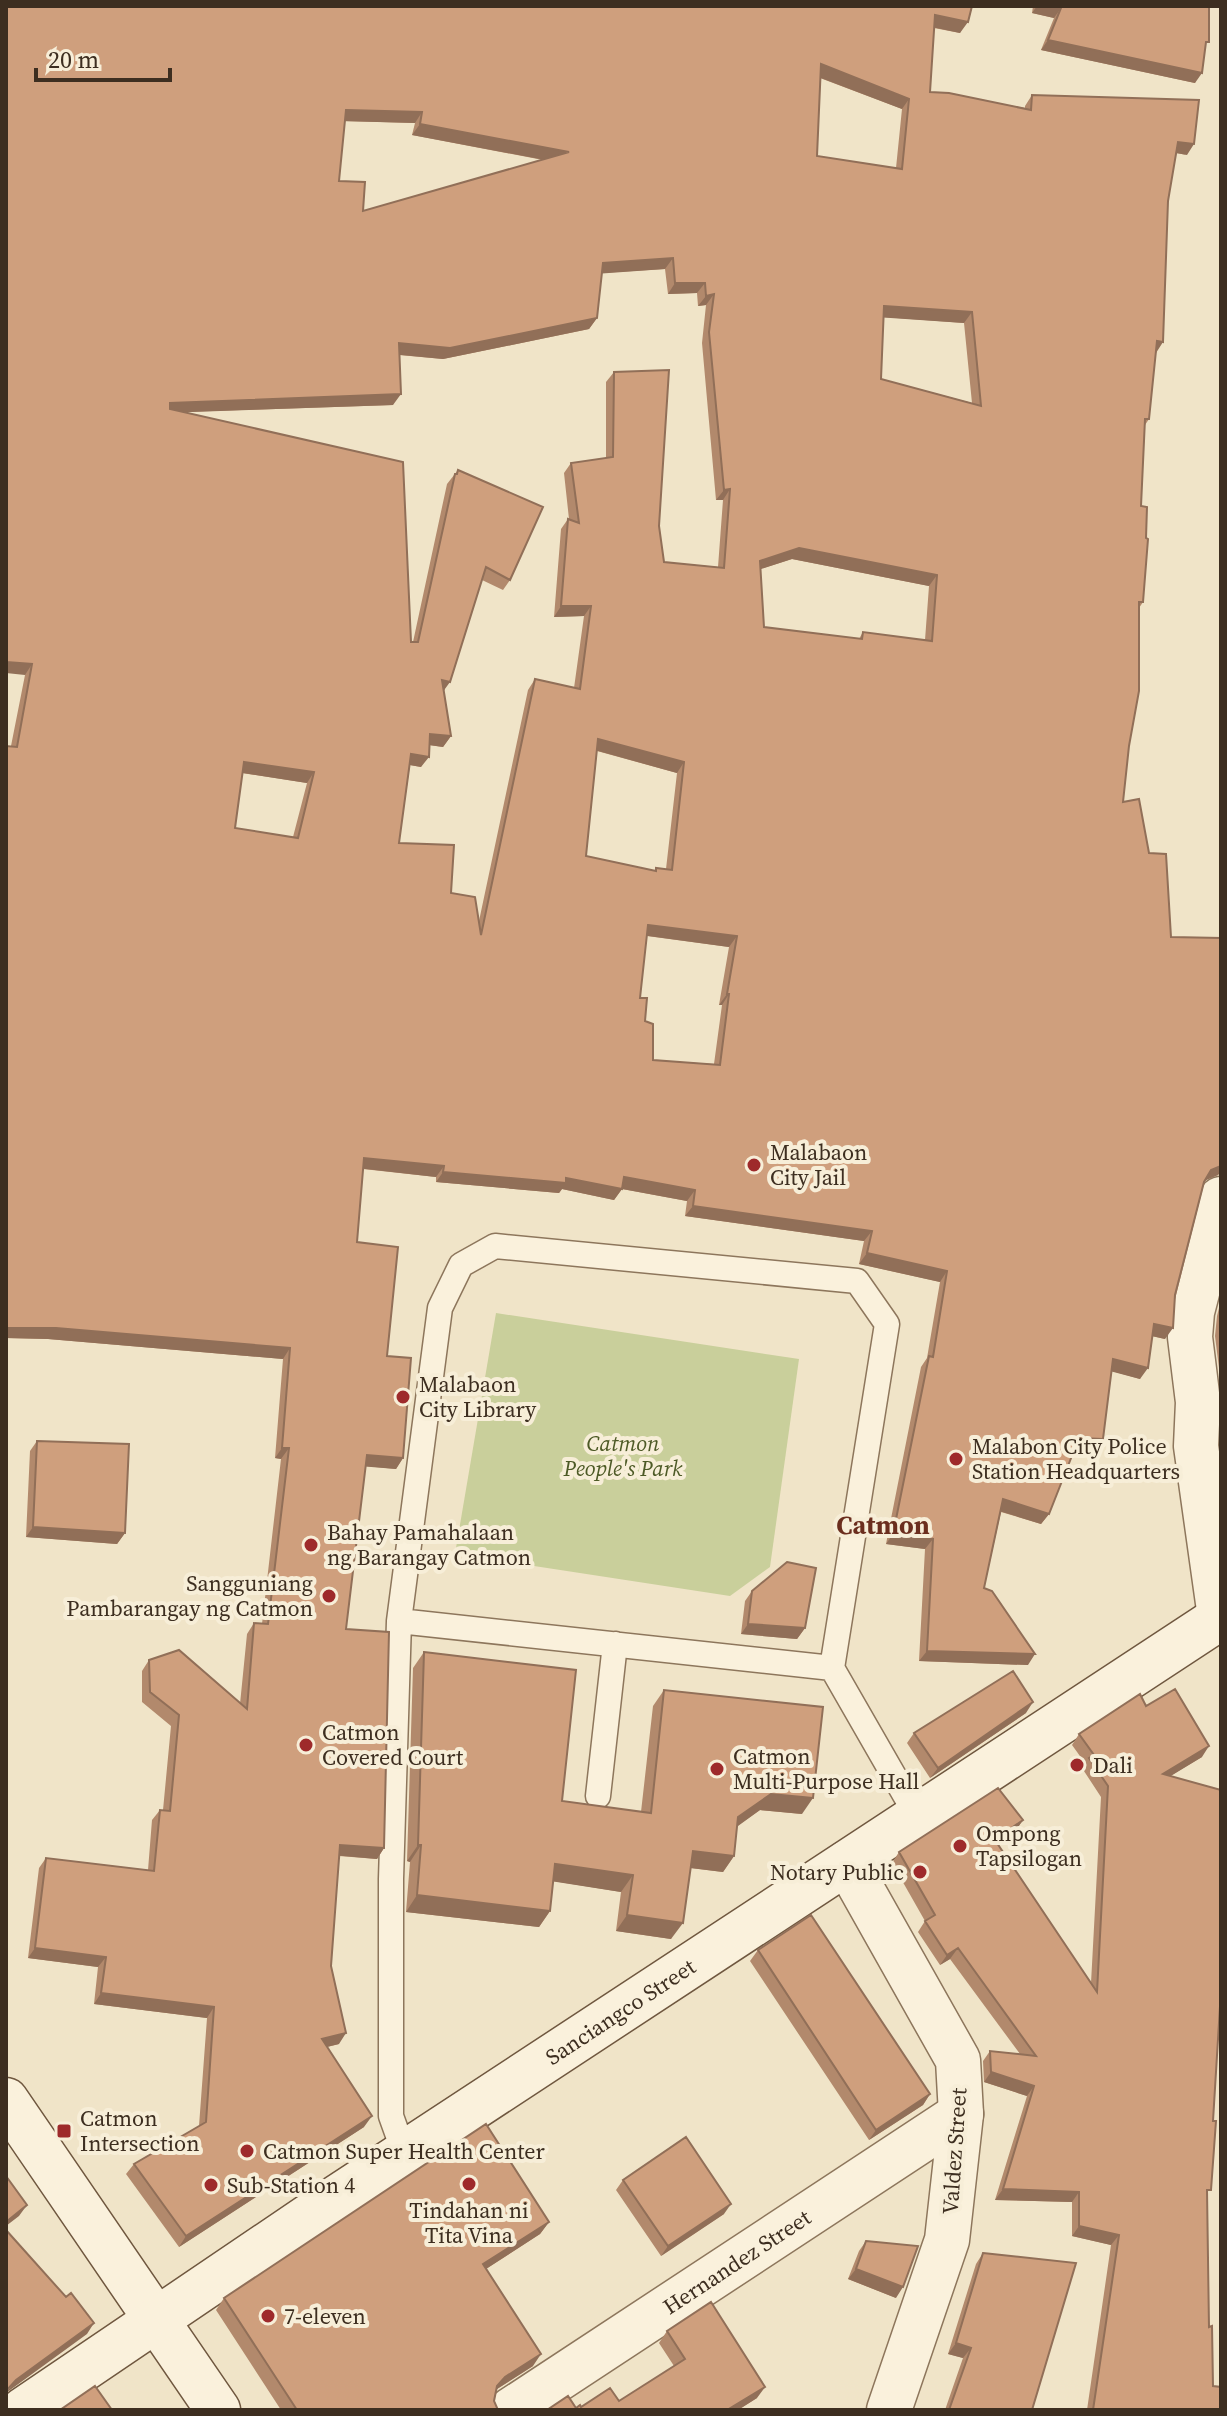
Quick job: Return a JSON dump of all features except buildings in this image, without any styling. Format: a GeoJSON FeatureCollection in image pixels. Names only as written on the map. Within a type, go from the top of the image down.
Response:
{"type":"FeatureCollection","features":[{"type":"Feature","properties":{"kind":"main road"},"geometry":{"type":"LineString","coordinates":[[1220,1617],[1196,1446],[1198,1402],[1190,1337],[1192,1312],[1221,1199]]}},
{"type":"Feature","properties":{"kind":"main road","name":"Sanciangco Street"},"geometry":{"type":"LineString","coordinates":[[23,2410],[157,2318],[1220,1617]]}},
{"type":"Feature","properties":{"kind":"main road","name":"Valdez Street"},"geometry":{"type":"LineString","coordinates":[[847,1863],[958,2060],[961,2114],[947,2240],[889,2410]]}},
{"type":"Feature","properties":{"kind":"main road"},"geometry":{"type":"LineString","coordinates":[[6,2100],[218,2410]]}},
{"type":"Feature","properties":{"kind":"main road","name":"Hernandez Street"},"geometry":{"type":"LineString","coordinates":[[511,2410],[961,2114]]}},
{"type":"Feature","properties":{"kind":"lane"},"geometry":{"type":"LineString","coordinates":[[405,2155],[391,2116],[391,1879],[399,1621],[440,1308],[461,1265],[495,1246],[857,1281],[887,1324],[832,1668],[917,1816]]}},
{"type":"Feature","properties":{"kind":"lane"},"geometry":{"type":"LineString","coordinates":[[399,1621],[832,1668]]}},
{"type":"Feature","properties":{"kind":"lane"},"geometry":{"type":"LineString","coordinates":[[598,1796],[615,1644]]}},
{"type":"Feature","properties":{"kind":"green space","name":"Catmon People's Park"},"geometry":{"type":"Polygon","coordinates":[[[496,1313],[799,1359],[770,1567],[730,1596],[455,1554],[496,1313]]]}},
{"type":"Feature","properties":{"kind":"place","name":"Malabaon City Jail"},"geometry":{"type":"Point","coordinates":[754,1165]}},
{"type":"Feature","properties":{"kind":"place","name":"Malabaon City Library"},"geometry":{"type":"Point","coordinates":[403,1397]}},
{"type":"Feature","properties":{"kind":"place","name":"Malabon City Police Station Headquarters"},"geometry":{"type":"Point","coordinates":[956,1459]}},
{"type":"Feature","properties":{"kind":"place","name":"Bahay Pamahalaan ng Barangay Catmon"},"geometry":{"type":"Point","coordinates":[311,1545]}},
{"type":"Feature","properties":{"kind":"place","name":"Sangguniang Pambarangay ng Catmon"},"geometry":{"type":"Point","coordinates":[329,1596]}},
{"type":"Feature","properties":{"kind":"place","name":"Catmon Covered Court"},"geometry":{"type":"Point","coordinates":[306,1745]}},
{"type":"Feature","properties":{"kind":"place","name":"Dali"},"geometry":{"type":"Point","coordinates":[1077,1765]}},
{"type":"Feature","properties":{"kind":"place","name":"Catmon Multi-Purpose Hall"},"geometry":{"type":"Point","coordinates":[717,1769]}},
{"type":"Feature","properties":{"kind":"place","name":"Ompong Tapsilogan"},"geometry":{"type":"Point","coordinates":[960,1846]}},
{"type":"Feature","properties":{"kind":"place","name":"Notary Public"},"geometry":{"type":"Point","coordinates":[920,1872]}},
{"type":"Feature","properties":{"kind":"place","name":"Catmon Intersection"},"geometry":{"type":"Point","coordinates":[64,2131]}},
{"type":"Feature","properties":{"kind":"place","name":"Catmon Super Health Center"},"geometry":{"type":"Point","coordinates":[247,2151]}},
{"type":"Feature","properties":{"kind":"place","name":"Tindahan ni Tita Vina"},"geometry":{"type":"Point","coordinates":[469,2184]}},
{"type":"Feature","properties":{"kind":"place","name":"Sub-Station 4"},"geometry":{"type":"Point","coordinates":[211,2185]}},
{"type":"Feature","properties":{"kind":"place","name":"7-eleven"},"geometry":{"type":"Point","coordinates":[268,2316]}},
{"type":"Feature","properties":{"kind":"district","name":"Catmon"},"geometry":{"type":"Point","coordinates":[883,1525]}}]}
